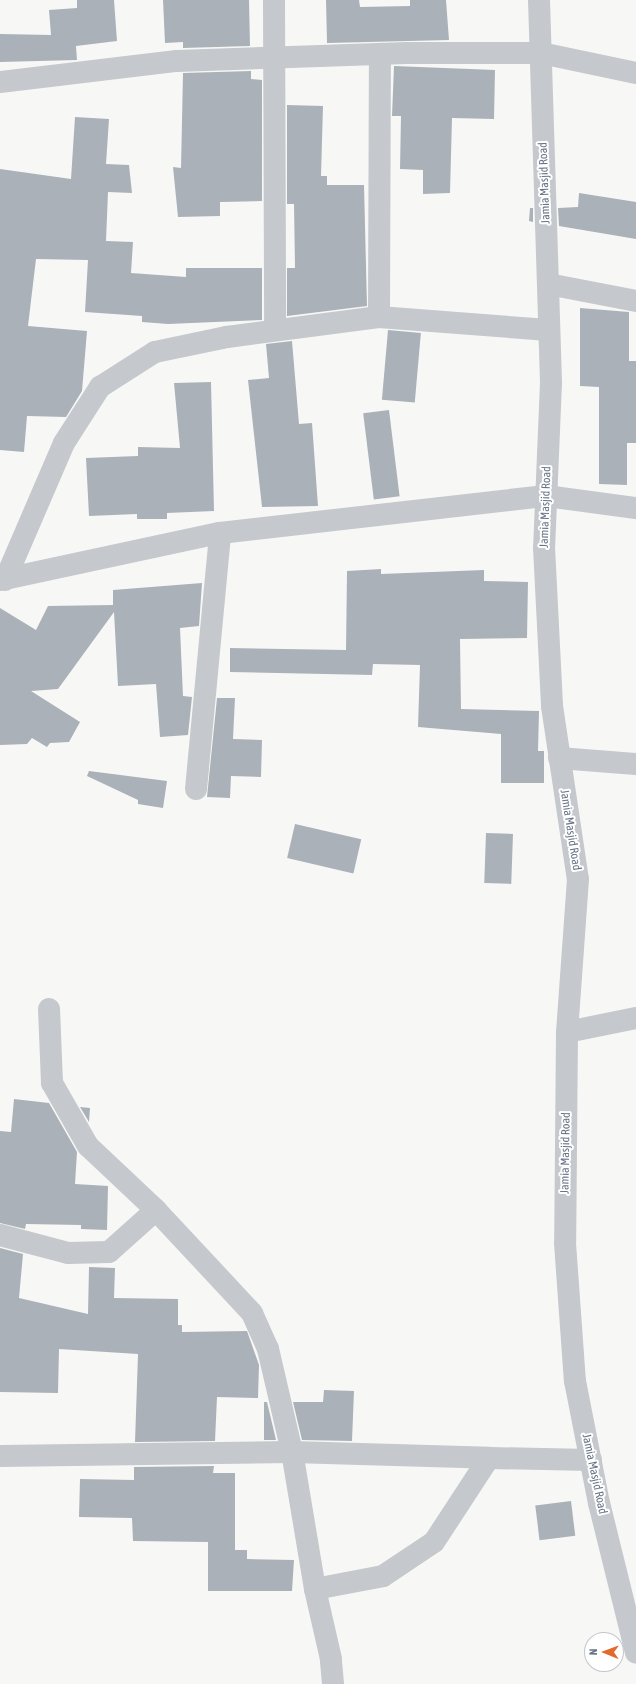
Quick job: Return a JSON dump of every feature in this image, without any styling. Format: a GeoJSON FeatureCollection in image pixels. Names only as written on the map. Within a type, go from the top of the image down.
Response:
{"type":"FeatureCollection","features":[{"type":"Feature","properties":{"kind":"street"},"geometry":{"type":"LineString","coordinates":[[274,0],[276,57],[275,330]]}},
{"type":"Feature","properties":{"kind":"street","name":"Jamia Masjid Road"},"geometry":{"type":"LineString","coordinates":[[539,0],[549,330],[544,547],[552,706],[578,880],[567,1032],[565,1244],[575,1381],[591,1460],[636,1653]]}},
{"type":"Feature","properties":{"kind":"street"},"geometry":{"type":"LineString","coordinates":[[0,82],[177,61],[380,54],[541,53],[636,72]]}},
{"type":"Feature","properties":{"kind":"street"},"geometry":{"type":"LineString","coordinates":[[379,317],[380,54]]}},
{"type":"Feature","properties":{"kind":"street"},"geometry":{"type":"LineString","coordinates":[[548,284],[636,301]]}},
{"type":"Feature","properties":{"kind":"street"},"geometry":{"type":"LineString","coordinates":[[3,580],[64,443],[100,387],[155,352],[275,330],[379,317],[549,330]]}},
{"type":"Feature","properties":{"kind":"street"},"geometry":{"type":"LineString","coordinates":[[3,580],[220,533],[546,496],[636,508]]}},
{"type":"Feature","properties":{"kind":"street"},"geometry":{"type":"LineString","coordinates":[[196,789],[220,533]]}},
{"type":"Feature","properties":{"kind":"street"},"geometry":{"type":"LineString","coordinates":[[559,758],[636,764]]}},
{"type":"Feature","properties":{"kind":"street"},"geometry":{"type":"LineString","coordinates":[[49,1009],[52,1083],[88,1146],[156,1210],[252,1313],[268,1349],[292,1452],[315,1589],[332,1659],[333,1684]]}},
{"type":"Feature","properties":{"kind":"street"},"geometry":{"type":"LineString","coordinates":[[567,1032],[636,1018]]}},
{"type":"Feature","properties":{"kind":"street"},"geometry":{"type":"LineString","coordinates":[[0,1235],[68,1253],[109,1252],[156,1210]]}},
{"type":"Feature","properties":{"kind":"street"},"geometry":{"type":"LineString","coordinates":[[0,1456],[292,1452],[591,1460]]}},
{"type":"Feature","properties":{"kind":"street"},"geometry":{"type":"LineString","coordinates":[[315,1589],[383,1576],[434,1542],[489,1458]]}},
{"type":"Feature","properties":{"kind":"building"},"geometry":{"type":"Polygon","coordinates":[[[77,0],[114,0],[117,41],[76,46],[77,60],[0,62],[0,34],[51,35],[49,10],[77,8],[77,0]]]}},
{"type":"Feature","properties":{"kind":"building"},"geometry":{"type":"Polygon","coordinates":[[[163,0],[249,0],[250,46],[183,48],[183,42],[165,43],[163,0]]]}},
{"type":"Feature","properties":{"kind":"building"},"geometry":{"type":"Polygon","coordinates":[[[326,0],[359,0],[360,7],[410,6],[410,0],[446,0],[449,40],[327,43],[326,0]]]}},
{"type":"Feature","properties":{"kind":"building"},"geometry":{"type":"Polygon","coordinates":[[[394,66],[495,70],[494,119],[452,118],[450,193],[423,194],[423,170],[400,169],[401,116],[392,116],[394,66]]]}},
{"type":"Feature","properties":{"kind":"building"},"geometry":{"type":"Polygon","coordinates":[[[251,71],[251,79],[262,80],[262,201],[220,202],[220,216],[178,217],[173,167],[181,168],[183,73],[251,71]]]}},
{"type":"Feature","properties":{"kind":"building"},"geometry":{"type":"Polygon","coordinates":[[[287,105],[323,106],[321,176],[327,176],[327,185],[364,185],[367,306],[287,316],[287,268],[295,268],[294,204],[287,204],[287,105]]]}},
{"type":"Feature","properties":{"kind":"building"},"geometry":{"type":"Polygon","coordinates":[[[75,117],[109,119],[106,164],[129,165],[132,193],[108,192],[106,241],[133,242],[131,273],[186,277],[186,268],[262,268],[262,320],[168,324],[142,322],[142,316],[85,312],[88,260],[36,259],[28,326],[87,331],[82,391],[66,417],[27,416],[24,452],[0,450],[0,169],[71,179],[75,117]]]}},
{"type":"Feature","properties":{"kind":"building"},"geometry":{"type":"Polygon","coordinates":[[[579,193],[636,202],[636,239],[559,226],[558,208],[578,207],[579,193]]]}},
{"type":"Feature","properties":{"kind":"building"},"geometry":{"type":"Polygon","coordinates":[[[530,208],[533,208],[533,222],[529,221],[530,208]]]}},
{"type":"Feature","properties":{"kind":"building"},"geometry":{"type":"Polygon","coordinates":[[[580,308],[629,312],[629,361],[636,361],[636,443],[627,443],[627,485],[599,484],[599,387],[580,386],[580,308]]]}},
{"type":"Feature","properties":{"kind":"building"},"geometry":{"type":"Polygon","coordinates":[[[388,330],[421,333],[415,403],[382,400],[388,330]]]}},
{"type":"Feature","properties":{"kind":"building"},"geometry":{"type":"Polygon","coordinates":[[[292,341],[299,424],[312,423],[318,506],[262,507],[248,380],[269,378],[266,344],[292,341]]]}},
{"type":"Feature","properties":{"kind":"building"},"geometry":{"type":"Polygon","coordinates":[[[211,382],[214,511],[167,513],[167,519],[137,519],[137,514],[89,516],[86,458],[138,456],[138,447],[180,448],[174,383],[211,382]]]}},
{"type":"Feature","properties":{"kind":"building"},"geometry":{"type":"Polygon","coordinates":[[[389,410],[400,496],[374,500],[363,413],[389,410]]]}},
{"type":"Feature","properties":{"kind":"building"},"geometry":{"type":"Polygon","coordinates":[[[381,569],[381,574],[484,570],[484,581],[528,582],[527,638],[460,639],[461,709],[539,711],[538,751],[544,751],[544,783],[501,783],[501,734],[418,727],[420,665],[373,664],[372,675],[230,672],[230,648],[346,650],[347,571],[381,569]]]}},
{"type":"Feature","properties":{"kind":"building"},"geometry":{"type":"Polygon","coordinates":[[[202,583],[199,626],[180,628],[183,696],[192,697],[188,735],[160,737],[156,684],[118,686],[114,612],[58,689],[31,691],[80,722],[69,742],[50,743],[47,747],[32,738],[27,744],[0,745],[0,608],[36,630],[48,606],[113,605],[113,590],[202,583]]]}},
{"type":"Feature","properties":{"kind":"building"},"geometry":{"type":"Polygon","coordinates":[[[217,698],[235,698],[233,739],[262,740],[261,777],[231,776],[230,798],[207,797],[217,698]]]}},
{"type":"Feature","properties":{"kind":"building"},"geometry":{"type":"Polygon","coordinates":[[[89,771],[167,781],[163,808],[138,804],[138,800],[87,776],[89,771]]]}},
{"type":"Feature","properties":{"kind":"building"},"geometry":{"type":"Polygon","coordinates":[[[295,824],[361,839],[353,873],[287,858],[295,824]]]}},
{"type":"Feature","properties":{"kind":"building"},"geometry":{"type":"Polygon","coordinates":[[[486,833],[513,834],[511,884],[484,883],[486,833]]]}},
{"type":"Feature","properties":{"kind":"building"},"geometry":{"type":"Polygon","coordinates":[[[14,1099],[49,1103],[77,1152],[75,1184],[108,1186],[107,1230],[81,1229],[81,1225],[26,1224],[25,1229],[0,1223],[0,1131],[11,1132],[14,1099]]]}},
{"type":"Feature","properties":{"kind":"building"},"geometry":{"type":"Polygon","coordinates":[[[80,1107],[90,1108],[89,1122],[80,1107]]]}},
{"type":"Feature","properties":{"kind":"building"},"geometry":{"type":"Polygon","coordinates":[[[0,1248],[23,1254],[19,1298],[88,1314],[89,1267],[115,1268],[114,1298],[178,1299],[178,1325],[182,1325],[182,1332],[247,1331],[259,1365],[258,1398],[217,1397],[215,1441],[135,1442],[138,1354],[59,1349],[58,1393],[0,1392],[0,1248]]]}},
{"type":"Feature","properties":{"kind":"building"},"geometry":{"type":"Polygon","coordinates":[[[324,1390],[354,1391],[352,1441],[302,1440],[293,1402],[323,1402],[324,1390]]]}},
{"type":"Feature","properties":{"kind":"building"},"geometry":{"type":"Polygon","coordinates":[[[264,1402],[267,1402],[276,1440],[264,1440],[264,1402]]]}},
{"type":"Feature","properties":{"kind":"building"},"geometry":{"type":"Polygon","coordinates":[[[214,1466],[213,1473],[235,1473],[235,1550],[247,1550],[247,1559],[294,1560],[292,1591],[208,1591],[208,1542],[133,1541],[132,1518],[79,1517],[80,1479],[134,1480],[134,1467],[214,1466]]]}},
{"type":"Feature","properties":{"kind":"building"},"geometry":{"type":"Polygon","coordinates":[[[571,1501],[575,1536],[540,1540],[535,1505],[571,1501]]]}}]}
